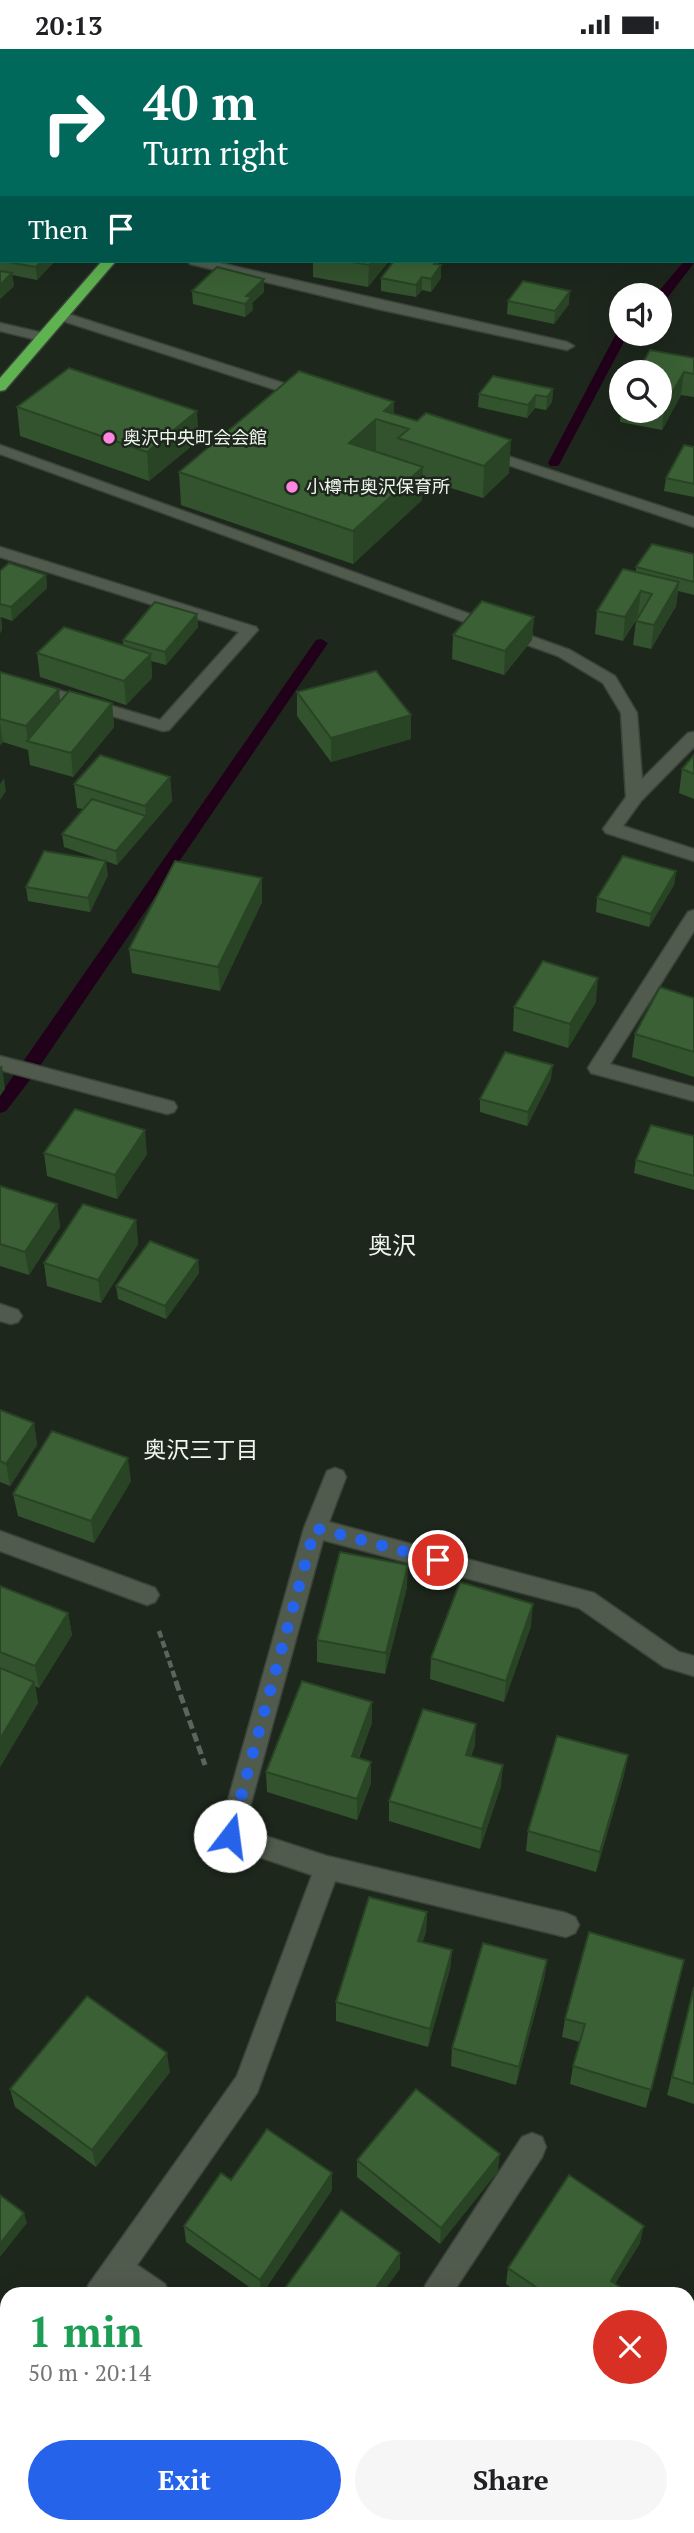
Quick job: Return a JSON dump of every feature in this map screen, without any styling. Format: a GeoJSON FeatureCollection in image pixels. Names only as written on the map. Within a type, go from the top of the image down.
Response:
{"type":"FeatureCollection","features":[{"type":"Feature","properties":{"kind":"highway"},"geometry":{"type":"LineString","coordinates":[[0,387],[107,263]]}},
{"type":"Feature","properties":{"kind":"street"},"geometry":{"type":"LineString","coordinates":[[203,263],[567,346]]}},
{"type":"Feature","properties":{"kind":"street"},"geometry":{"type":"LineString","coordinates":[[62,316],[325,401]]}},
{"type":"Feature","properties":{"kind":"street"},"geometry":{"type":"LineString","coordinates":[[0,327],[42,337]]}},
{"type":"Feature","properties":{"kind":"street"},"geometry":{"type":"LineString","coordinates":[[470,448],[694,522]]}},
{"type":"Feature","properties":{"kind":"street"},"geometry":{"type":"LineString","coordinates":[[0,449],[564,653],[609,680],[629,713],[635,797]]}},
{"type":"Feature","properties":{"kind":"street"},"geometry":{"type":"LineString","coordinates":[[0,552],[250,630],[163,726],[0,678]]}},
{"type":"Feature","properties":{"kind":"street"},"geometry":{"type":"LineString","coordinates":[[694,737],[635,797],[612,829],[694,855]]}},
{"type":"Feature","properties":{"kind":"street"},"geometry":{"type":"LineString","coordinates":[[694,916],[598,1068],[694,1094]]}},
{"type":"Feature","properties":{"kind":"street"},"geometry":{"type":"LineString","coordinates":[[0,1063],[167,1107]]}},
{"type":"Feature","properties":{"kind":"street"},"geometry":{"type":"LineString","coordinates":[[335,1477],[315,1528],[230,1836],[327,1868],[566,1925]]}},
{"type":"Feature","properties":{"kind":"street"},"geometry":{"type":"LineString","coordinates":[[315,1528],[586,1600],[672,1660],[694,1666]]}},
{"type":"Feature","properties":{"kind":"street"},"geometry":{"type":"LineString","coordinates":[[0,1541],[147,1595]]}},
{"type":"Feature","properties":{"kind":"street"},"geometry":{"type":"LineString","coordinates":[[104,2287],[248,2084],[327,1868]]}},
{"type":"Feature","properties":{"kind":"street"},"geometry":{"type":"LineString","coordinates":[[441,2287],[532,2147]]}},
{"type":"Feature","properties":{"kind":"street"},"geometry":{"type":"LineString","coordinates":[[118,2269],[145,2287]]}},
{"type":"Feature","properties":{"kind":"path"},"geometry":{"type":"LineString","coordinates":[[147,1595],[230,1836]]}},
{"type":"Feature","properties":{"kind":"building"},"geometry":{"type":"Polygon","coordinates":[[[13,263],[40,263],[36,267],[13,263]]]}},
{"type":"Feature","properties":{"kind":"building"},"geometry":{"type":"Polygon","coordinates":[[[392,263],[441,265],[431,279],[422,277],[416,285],[381,278],[392,263]]]}},
{"type":"Feature","properties":{"kind":"building"},"geometry":{"type":"Polygon","coordinates":[[[217,267],[264,279],[246,296],[252,297],[245,304],[192,291],[217,267]]]}},
{"type":"Feature","properties":{"kind":"building"},"geometry":{"type":"Polygon","coordinates":[[[0,271],[12,273],[0,285],[0,271]]]}},
{"type":"Feature","properties":{"kind":"building"},"geometry":{"type":"Polygon","coordinates":[[[523,281],[570,291],[555,311],[508,301],[523,281]]]}},
{"type":"Feature","properties":{"kind":"building"},"geometry":{"type":"Polygon","coordinates":[[[650,350],[694,358],[694,374],[684,372],[672,393],[672,360],[644,360],[650,350]]]}},
{"type":"Feature","properties":{"kind":"building"},"geometry":{"type":"Polygon","coordinates":[[[69,368],[197,411],[147,452],[17,407],[69,368]]]}},
{"type":"Feature","properties":{"kind":"building"},"geometry":{"type":"Polygon","coordinates":[[[299,371],[394,402],[384,411],[417,421],[426,413],[511,440],[484,466],[398,438],[409,429],[376,419],[349,443],[423,467],[353,531],[179,472],[299,371]]]}},
{"type":"Feature","properties":{"kind":"building"},"geometry":{"type":"Polygon","coordinates":[[[493,376],[553,389],[547,397],[536,395],[528,405],[479,394],[493,376]]]}},
{"type":"Feature","properties":{"kind":"building"},"geometry":{"type":"Polygon","coordinates":[[[684,445],[694,447],[694,484],[666,478],[684,445]]]}},
{"type":"Feature","properties":{"kind":"building"},"geometry":{"type":"Polygon","coordinates":[[[652,544],[694,554],[694,582],[636,567],[652,544]]]}},
{"type":"Feature","properties":{"kind":"building"},"geometry":{"type":"Polygon","coordinates":[[[9,563],[46,575],[11,607],[0,604],[0,571],[9,563]]]}},
{"type":"Feature","properties":{"kind":"building"},"geometry":{"type":"Polygon","coordinates":[[[623,569],[679,582],[654,625],[636,621],[652,594],[641,591],[625,617],[597,611],[623,569]]]}},
{"type":"Feature","properties":{"kind":"building"},"geometry":{"type":"Polygon","coordinates":[[[482,601],[534,617],[505,651],[453,635],[482,601]]]}},
{"type":"Feature","properties":{"kind":"building"},"geometry":{"type":"Polygon","coordinates":[[[155,602],[197,614],[165,652],[123,640],[155,602]]]}},
{"type":"Feature","properties":{"kind":"building"},"geometry":{"type":"Polygon","coordinates":[[[64,627],[151,654],[124,681],[37,653],[64,627]]]}},
{"type":"Feature","properties":{"kind":"building"},"geometry":{"type":"Polygon","coordinates":[[[376,671],[411,715],[331,738],[297,692],[376,671]]]}},
{"type":"Feature","properties":{"kind":"building"},"geometry":{"type":"Polygon","coordinates":[[[0,672],[59,689],[26,726],[0,719],[0,672]]]}},
{"type":"Feature","properties":{"kind":"building"},"geometry":{"type":"Polygon","coordinates":[[[69,691],[112,703],[71,753],[27,741],[69,691]]]}},
{"type":"Feature","properties":{"kind":"building"},"geometry":{"type":"Polygon","coordinates":[[[100,755],[170,777],[145,806],[74,784],[100,755]]]}},
{"type":"Feature","properties":{"kind":"building"},"geometry":{"type":"Polygon","coordinates":[[[694,755],[694,774],[682,769],[694,755]]]}},
{"type":"Feature","properties":{"kind":"building"},"geometry":{"type":"Polygon","coordinates":[[[92,799],[146,816],[116,851],[62,834],[92,799]]]}},
{"type":"Feature","properties":{"kind":"building"},"geometry":{"type":"Polygon","coordinates":[[[44,851],[106,861],[88,898],[26,887],[44,851]]]}},
{"type":"Feature","properties":{"kind":"building"},"geometry":{"type":"Polygon","coordinates":[[[623,856],[676,871],[651,914],[597,898],[623,856]]]}},
{"type":"Feature","properties":{"kind":"building"},"geometry":{"type":"Polygon","coordinates":[[[175,861],[262,878],[218,967],[129,949],[175,861]]]}},
{"type":"Feature","properties":{"kind":"building"},"geometry":{"type":"Polygon","coordinates":[[[543,961],[598,978],[570,1024],[514,1007],[543,961]]]}},
{"type":"Feature","properties":{"kind":"building"},"geometry":{"type":"Polygon","coordinates":[[[660,987],[694,998],[694,1052],[635,1034],[660,987]]]}},
{"type":"Feature","properties":{"kind":"building"},"geometry":{"type":"Polygon","coordinates":[[[505,1052],[553,1065],[528,1112],[480,1099],[505,1052]]]}},
{"type":"Feature","properties":{"kind":"building"},"geometry":{"type":"Polygon","coordinates":[[[75,1109],[145,1130],[115,1175],[44,1153],[75,1109]]]}},
{"type":"Feature","properties":{"kind":"building"},"geometry":{"type":"Polygon","coordinates":[[[651,1125],[694,1136],[694,1176],[636,1160],[651,1125]]]}},
{"type":"Feature","properties":{"kind":"building"},"geometry":{"type":"Polygon","coordinates":[[[0,1186],[57,1204],[25,1252],[0,1244],[0,1186]]]}},
{"type":"Feature","properties":{"kind":"building"},"geometry":{"type":"Polygon","coordinates":[[[83,1204],[136,1220],[98,1280],[44,1263],[83,1204]]]}},
{"type":"Feature","properties":{"kind":"building"},"geometry":{"type":"Polygon","coordinates":[[[150,1241],[198,1260],[165,1306],[116,1286],[150,1241]]]}},
{"type":"Feature","properties":{"kind":"building"},"geometry":{"type":"Polygon","coordinates":[[[0,1410],[34,1423],[6,1464],[0,1461],[0,1410]]]}},
{"type":"Feature","properties":{"kind":"building"},"geometry":{"type":"Polygon","coordinates":[[[52,1431],[128,1458],[91,1521],[13,1494],[52,1431]]]}},
{"type":"Feature","properties":{"kind":"building"},"geometry":{"type":"Polygon","coordinates":[[[340,1552],[408,1565],[386,1653],[317,1640],[340,1552]]]}},
{"type":"Feature","properties":{"kind":"building"},"geometry":{"type":"Polygon","coordinates":[[[460,1582],[533,1604],[506,1681],[431,1658],[460,1582]]]}},
{"type":"Feature","properties":{"kind":"building"},"geometry":{"type":"Polygon","coordinates":[[[0,1586],[68,1613],[35,1666],[0,1652],[0,1586]]]}},
{"type":"Feature","properties":{"kind":"building"},"geometry":{"type":"Polygon","coordinates":[[[0,1668],[34,1682],[0,1739],[0,1668]]]}},
{"type":"Feature","properties":{"kind":"building"},"geometry":{"type":"Polygon","coordinates":[[[302,1681],[372,1702],[352,1756],[371,1762],[357,1799],[266,1772],[302,1681]]]}},
{"type":"Feature","properties":{"kind":"building"},"geometry":{"type":"Polygon","coordinates":[[[423,1709],[476,1724],[466,1755],[503,1765],[482,1829],[389,1801],[423,1709]]]}},
{"type":"Feature","properties":{"kind":"building"},"geometry":{"type":"Polygon","coordinates":[[[557,1736],[628,1755],[600,1852],[528,1831],[557,1736]]]}},
{"type":"Feature","properties":{"kind":"building"},"geometry":{"type":"Polygon","coordinates":[[[369,1897],[427,1912],[418,1941],[452,1950],[430,2029],[336,2002],[369,1897]]]}},
{"type":"Feature","properties":{"kind":"building"},"geometry":{"type":"Polygon","coordinates":[[[589,1932],[684,1960],[651,2090],[573,2066],[585,2024],[565,2019],[589,1932]]]}},
{"type":"Feature","properties":{"kind":"building"},"geometry":{"type":"Polygon","coordinates":[[[483,1943],[547,1960],[519,2067],[452,2048],[483,1943]]]}},
{"type":"Feature","properties":{"kind":"building"},"geometry":{"type":"Polygon","coordinates":[[[694,1987],[694,2084],[672,2077],[694,1987]]]}},
{"type":"Feature","properties":{"kind":"building"},"geometry":{"type":"Polygon","coordinates":[[[87,1996],[167,2053],[92,2150],[10,2089],[87,1996]]]}},
{"type":"Feature","properties":{"kind":"building"},"geometry":{"type":"Polygon","coordinates":[[[416,2089],[500,2154],[441,2228],[357,2160],[416,2089]]]}},
{"type":"Feature","properties":{"kind":"building"},"geometry":{"type":"Polygon","coordinates":[[[267,2129],[332,2173],[260,2280],[184,2226],[221,2173],[231,2180],[267,2129]]]}},
{"type":"Feature","properties":{"kind":"building"},"geometry":{"type":"Polygon","coordinates":[[[569,2175],[644,2226],[611,2281],[620,2287],[536,2287],[508,2268],[569,2175]]]}},
{"type":"Feature","properties":{"kind":"building"},"geometry":{"type":"Polygon","coordinates":[[[0,2195],[24,2213],[0,2244],[0,2195]]]}},
{"type":"Feature","properties":{"kind":"building"},"geometry":{"type":"Polygon","coordinates":[[[341,2210],[400,2253],[377,2287],[286,2287],[341,2210]]]}},
{"type":"Feature","properties":{"kind":"waterway"},"geometry":{"type":"LineString","coordinates":[[672,285],[688,263]]}},
{"type":"Feature","properties":{"kind":"waterway"},"geometry":{"type":"LineString","coordinates":[[554,463],[616,346]]}},
{"type":"Feature","properties":{"kind":"waterway"},"geometry":{"type":"LineString","coordinates":[[0,1107],[27,1072],[321,643]]}},
{"type":"Feature","properties":{"kind":"place","name":"奥沢中央町会会館"},"geometry":{"type":"Point","coordinates":[109,438]}},
{"type":"Feature","properties":{"kind":"place","name":"小樽市奥沢保育所"},"geometry":{"type":"Point","coordinates":[292,487]}},
{"type":"Feature","properties":{"kind":"district","name":"奥沢"},"geometry":{"type":"Point","coordinates":[392,1246]}},
{"type":"Feature","properties":{"kind":"district","name":"奥沢三丁目"},"geometry":{"type":"Point","coordinates":[201,1450]}},
{"type":"Feature","properties":{"kind":"route"},"geometry":{"type":"LineString","coordinates":[[230,1836],[315,1528],[438,1560]]}}]}
